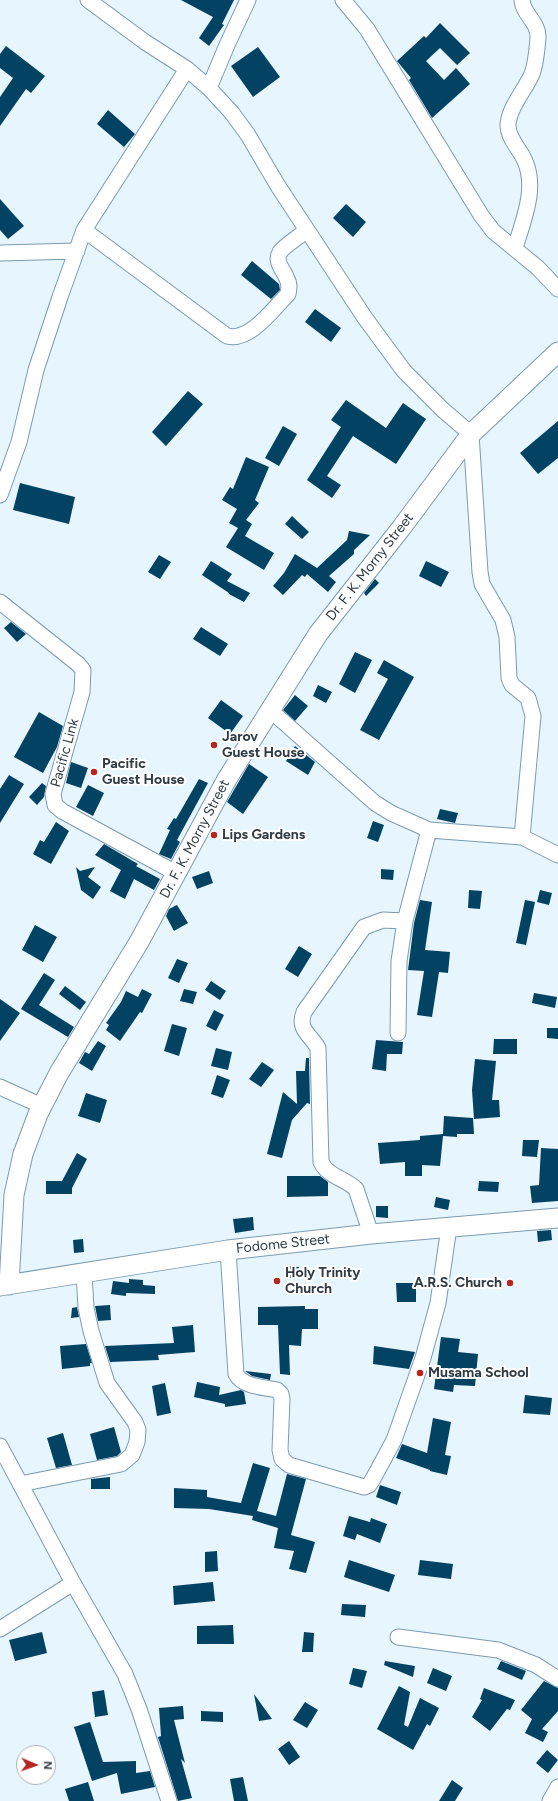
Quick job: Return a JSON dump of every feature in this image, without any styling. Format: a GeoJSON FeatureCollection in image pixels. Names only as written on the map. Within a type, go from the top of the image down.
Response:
{"type":"FeatureCollection","features":[{"type":"Feature","properties":{"kind":"street"},"geometry":{"type":"LineString","coordinates":[[88,0],[144,42],[187,69],[209,88],[232,113],[248,135],[278,186],[365,318],[404,371],[443,410],[471,434],[482,584],[503,620],[507,637],[509,678],[512,685],[528,698],[533,716],[522,837]]}},
{"type":"Feature","properties":{"kind":"street"},"geometry":{"type":"LineString","coordinates":[[209,88],[248,0]]}},
{"type":"Feature","properties":{"kind":"street"},"geometry":{"type":"LineString","coordinates":[[343,0],[370,35],[481,215],[493,231],[538,268],[558,289]]}},
{"type":"Feature","properties":{"kind":"street"},"geometry":{"type":"LineString","coordinates":[[515,248],[528,202],[530,182],[524,159],[509,132],[508,124],[511,112],[532,73],[538,38],[538,28],[526,11],[522,0]]}},
{"type":"Feature","properties":{"kind":"street"},"geometry":{"type":"LineString","coordinates":[[0,495],[19,442],[36,370],[84,230],[187,69]]}},
{"type":"Feature","properties":{"kind":"street"},"geometry":{"type":"LineString","coordinates":[[84,230],[227,336],[232,337],[253,330],[288,294],[290,286],[288,279],[280,266],[278,259],[280,252],[307,230]]}},
{"type":"Feature","properties":{"kind":"street"},"geometry":{"type":"LineString","coordinates":[[0,253],[76,251]]}},
{"type":"Feature","properties":{"kind":"street","name":"Dr. F. K. Morny Street"},"geometry":{"type":"LineString","coordinates":[[5,1286],[14,1195],[23,1154],[42,1106],[59,1073],[139,942],[227,779],[318,634],[402,527],[471,434],[558,352]]}},
{"type":"Feature","properties":{"kind":"street","name":"Pacific Link"},"geometry":{"type":"LineString","coordinates":[[0,602],[78,664],[83,670],[82,692],[53,794],[55,805],[62,812],[176,873]]}},
{"type":"Feature","properties":{"kind":"street"},"geometry":{"type":"LineString","coordinates":[[270,710],[375,803],[391,813],[429,830],[522,837],[558,855]]}},
{"type":"Feature","properties":{"kind":"street"},"geometry":{"type":"LineString","coordinates":[[398,1033],[399,961],[405,921],[429,830]]}},
{"type":"Feature","properties":{"kind":"street"},"geometry":{"type":"LineString","coordinates":[[370,1234],[356,1189],[352,1185],[328,1172],[321,1162],[318,1048],[314,1041],[304,1031],[301,1024],[304,1012],[364,928],[383,920],[405,921]]}},
{"type":"Feature","properties":{"kind":"street"},"geometry":{"type":"LineString","coordinates":[[0,1087],[42,1106]]}},
{"type":"Feature","properties":{"kind":"street","name":"Fodome Street"},"geometry":{"type":"LineString","coordinates":[[5,1286],[228,1250],[370,1234],[558,1218]]}},
{"type":"Feature","properties":{"kind":"street"},"geometry":{"type":"LineString","coordinates":[[228,1250],[236,1374],[239,1380],[245,1384],[277,1390],[281,1394],[280,1450],[282,1459],[289,1465],[364,1487],[369,1485],[373,1479],[394,1440],[423,1358],[438,1303],[449,1227]]}},
{"type":"Feature","properties":{"kind":"street"},"geometry":{"type":"LineString","coordinates":[[20,1484],[121,1464],[132,1455],[137,1442],[138,1430],[135,1422],[107,1383],[95,1346],[86,1308],[84,1273]]}},
{"type":"Feature","properties":{"kind":"street"},"geometry":{"type":"LineString","coordinates":[[0,1446],[73,1583],[125,1674],[139,1709],[169,1801]]}},
{"type":"Feature","properties":{"kind":"street"},"geometry":{"type":"LineString","coordinates":[[0,1629],[73,1583]]}},
{"type":"Feature","properties":{"kind":"street"},"geometry":{"type":"LineString","coordinates":[[398,1637],[498,1650],[526,1660],[558,1679]]}},
{"type":"Feature","properties":{"kind":"street"},"geometry":{"type":"LineString","coordinates":[[550,1801],[558,1786]]}},
{"type":"Feature","properties":{"kind":"building"},"geometry":{"type":"Polygon","coordinates":[[[181,0],[234,0],[222,24],[224,25],[209,46],[199,38],[213,17],[181,0]]]}},
{"type":"Feature","properties":{"kind":"building"},"geometry":{"type":"Polygon","coordinates":[[[440,23],[470,53],[457,65],[440,48],[426,61],[444,80],[456,68],[470,84],[432,118],[409,80],[411,78],[397,61],[424,36],[426,38],[440,23]]]}},
{"type":"Feature","properties":{"kind":"building"},"geometry":{"type":"Polygon","coordinates":[[[6,46],[45,76],[31,93],[26,89],[0,126],[0,97],[13,78],[0,68],[0,54],[6,46]]]}},
{"type":"Feature","properties":{"kind":"building"},"geometry":{"type":"Polygon","coordinates":[[[258,47],[280,77],[253,97],[231,66],[258,47]]]}},
{"type":"Feature","properties":{"kind":"building"},"geometry":{"type":"Polygon","coordinates":[[[108,110],[135,134],[124,147],[97,124],[108,110]]]}},
{"type":"Feature","properties":{"kind":"building"},"geometry":{"type":"Polygon","coordinates":[[[0,199],[24,226],[8,239],[0,230],[0,199]]]}},
{"type":"Feature","properties":{"kind":"building"},"geometry":{"type":"Polygon","coordinates":[[[346,204],[366,222],[353,237],[333,218],[346,204]]]}},
{"type":"Feature","properties":{"kind":"building"},"geometry":{"type":"Polygon","coordinates":[[[252,261],[279,284],[280,290],[271,299],[241,275],[252,261]]]}},
{"type":"Feature","properties":{"kind":"building"},"geometry":{"type":"Polygon","coordinates":[[[315,309],[341,328],[331,342],[305,322],[315,309]]]}},
{"type":"Feature","properties":{"kind":"building"},"geometry":{"type":"Polygon","coordinates":[[[188,391],[203,404],[166,446],[152,432],[188,391]]]}},
{"type":"Feature","properties":{"kind":"building"},"geometry":{"type":"Polygon","coordinates":[[[346,400],[386,428],[403,403],[426,419],[396,464],[353,436],[327,476],[341,485],[332,498],[307,480],[341,427],[331,420],[346,400]]]}},
{"type":"Feature","properties":{"kind":"building"},"geometry":{"type":"Polygon","coordinates":[[[558,421],[558,458],[538,474],[520,453],[558,421]]]}},
{"type":"Feature","properties":{"kind":"building"},"geometry":{"type":"Polygon","coordinates":[[[283,426],[297,434],[279,466],[265,458],[283,426]]]}},
{"type":"Feature","properties":{"kind":"building"},"geometry":{"type":"Polygon","coordinates":[[[246,457],[269,467],[255,500],[259,503],[246,520],[252,524],[245,536],[274,553],[264,570],[226,547],[238,528],[229,523],[237,509],[222,500],[230,487],[233,489],[246,457]]]}},
{"type":"Feature","properties":{"kind":"building"},"geometry":{"type":"Polygon","coordinates":[[[20,483],[75,497],[69,524],[13,510],[20,483]]]}},
{"type":"Feature","properties":{"kind":"building"},"geometry":{"type":"Polygon","coordinates":[[[292,516],[309,532],[302,539],[285,524],[292,516]]]}},
{"type":"Feature","properties":{"kind":"building"},"geometry":{"type":"Polygon","coordinates":[[[349,531],[370,535],[354,550],[354,554],[329,576],[336,582],[328,592],[307,574],[305,577],[302,575],[283,595],[273,586],[284,573],[295,554],[317,568],[347,540],[349,531]]]}},
{"type":"Feature","properties":{"kind":"building"},"geometry":{"type":"Polygon","coordinates":[[[159,555],[171,562],[160,579],[148,572],[159,555]]]}},
{"type":"Feature","properties":{"kind":"building"},"geometry":{"type":"Polygon","coordinates":[[[211,561],[232,574],[227,581],[250,593],[244,602],[229,594],[202,575],[211,561]]]}},
{"type":"Feature","properties":{"kind":"building"},"geometry":{"type":"Polygon","coordinates":[[[426,561],[449,572],[441,587],[419,576],[426,561]]]}},
{"type":"Feature","properties":{"kind":"building"},"geometry":{"type":"Polygon","coordinates":[[[375,579],[379,583],[366,596],[364,593],[375,579]]]}},
{"type":"Feature","properties":{"kind":"building"},"geometry":{"type":"Polygon","coordinates":[[[11,622],[26,634],[17,642],[4,628],[11,622]]]}},
{"type":"Feature","properties":{"kind":"building"},"geometry":{"type":"Polygon","coordinates":[[[201,627],[228,644],[220,656],[193,639],[201,627]]]}},
{"type":"Feature","properties":{"kind":"building"},"geometry":{"type":"Polygon","coordinates":[[[355,652],[372,660],[355,693],[339,684],[355,652]]]}},
{"type":"Feature","properties":{"kind":"building"},"geometry":{"type":"Polygon","coordinates":[[[384,660],[414,677],[379,740],[360,730],[388,679],[377,673],[384,660]]]}},
{"type":"Feature","properties":{"kind":"building"},"geometry":{"type":"Polygon","coordinates":[[[318,685],[332,692],[326,703],[313,696],[318,685]]]}},
{"type":"Feature","properties":{"kind":"building"},"geometry":{"type":"Polygon","coordinates":[[[295,695],[308,706],[295,721],[283,710],[295,695]]]}},
{"type":"Feature","properties":{"kind":"building"},"geometry":{"type":"Polygon","coordinates":[[[221,700],[243,716],[230,734],[208,718],[221,700]]]}},
{"type":"Feature","properties":{"kind":"building"},"geometry":{"type":"Polygon","coordinates":[[[39,712],[63,726],[57,747],[43,773],[14,757],[39,712]]]}},
{"type":"Feature","properties":{"kind":"building"},"geometry":{"type":"Polygon","coordinates":[[[295,746],[315,762],[308,775],[286,761],[295,746]]]}},
{"type":"Feature","properties":{"kind":"building"},"geometry":{"type":"Polygon","coordinates":[[[71,762],[88,768],[81,788],[66,783],[71,762]]]}},
{"type":"Feature","properties":{"kind":"building"},"geometry":{"type":"Polygon","coordinates":[[[249,764],[268,777],[243,814],[227,802],[249,764]]]}},
{"type":"Feature","properties":{"kind":"building"},"geometry":{"type":"Polygon","coordinates":[[[9,775],[24,784],[0,823],[0,789],[9,775]]]}},
{"type":"Feature","properties":{"kind":"building"},"geometry":{"type":"Polygon","coordinates":[[[199,779],[208,783],[177,840],[180,842],[171,859],[159,854],[170,830],[167,829],[174,818],[176,819],[199,779]]]}},
{"type":"Feature","properties":{"kind":"building"},"geometry":{"type":"Polygon","coordinates":[[[42,783],[46,786],[44,797],[37,805],[29,797],[42,783]]]}},
{"type":"Feature","properties":{"kind":"building"},"geometry":{"type":"Polygon","coordinates":[[[88,785],[104,793],[93,816],[76,807],[88,785]]]}},
{"type":"Feature","properties":{"kind":"building"},"geometry":{"type":"Polygon","coordinates":[[[440,809],[458,813],[455,823],[437,819],[440,809]]]}},
{"type":"Feature","properties":{"kind":"building"},"geometry":{"type":"Polygon","coordinates":[[[373,821],[384,825],[378,842],[367,838],[373,821]]]}},
{"type":"Feature","properties":{"kind":"building"},"geometry":{"type":"Polygon","coordinates":[[[56,822],[69,831],[51,864],[33,854],[40,840],[44,842],[56,822]]]}},
{"type":"Feature","properties":{"kind":"building"},"geometry":{"type":"Polygon","coordinates":[[[104,844],[138,864],[136,866],[160,879],[154,890],[134,879],[125,899],[110,891],[121,870],[95,855],[104,844]]]}},
{"type":"Feature","properties":{"kind":"building"},"geometry":{"type":"Polygon","coordinates":[[[76,867],[80,871],[95,867],[88,877],[101,887],[93,899],[81,890],[76,867]]]}},
{"type":"Feature","properties":{"kind":"building"},"geometry":{"type":"Polygon","coordinates":[[[381,869],[394,870],[393,880],[381,879],[381,869]]]}},
{"type":"Feature","properties":{"kind":"building"},"geometry":{"type":"Polygon","coordinates":[[[209,871],[213,883],[197,889],[192,877],[209,871]]]}},
{"type":"Feature","properties":{"kind":"building"},"geometry":{"type":"Polygon","coordinates":[[[469,890],[482,891],[480,909],[468,908],[469,890]]]}},
{"type":"Feature","properties":{"kind":"building"},"geometry":{"type":"Polygon","coordinates":[[[540,890],[552,893],[549,905],[537,902],[540,890]]]}},
{"type":"Feature","properties":{"kind":"building"},"geometry":{"type":"Polygon","coordinates":[[[420,900],[432,902],[425,950],[450,952],[448,973],[439,972],[432,1017],[417,1015],[424,971],[408,970],[414,923],[420,900]]]}},
{"type":"Feature","properties":{"kind":"building"},"geometry":{"type":"Polygon","coordinates":[[[525,900],[535,902],[526,945],[516,943],[525,900]]]}},
{"type":"Feature","properties":{"kind":"building"},"geometry":{"type":"Polygon","coordinates":[[[177,905],[188,923],[174,931],[166,916],[169,909],[177,905]]]}},
{"type":"Feature","properties":{"kind":"building"},"geometry":{"type":"Polygon","coordinates":[[[35,925],[57,937],[43,962],[22,950],[35,925]]]}},
{"type":"Feature","properties":{"kind":"building"},"geometry":{"type":"Polygon","coordinates":[[[299,946],[312,954],[298,977],[285,969],[299,946]]]}},
{"type":"Feature","properties":{"kind":"building"},"geometry":{"type":"Polygon","coordinates":[[[177,959],[188,963],[179,983],[168,978],[177,959]]]}},
{"type":"Feature","properties":{"kind":"building"},"geometry":{"type":"Polygon","coordinates":[[[44,973],[55,980],[39,1005],[74,1027],[68,1037],[21,1009],[44,973]]]}},
{"type":"Feature","properties":{"kind":"building"},"geometry":{"type":"Polygon","coordinates":[[[211,981],[226,991],[220,1000],[205,990],[211,981]]]}},
{"type":"Feature","properties":{"kind":"building"},"geometry":{"type":"Polygon","coordinates":[[[65,986],[86,1002],[80,1010],[59,994],[65,986]]]}},
{"type":"Feature","properties":{"kind":"building"},"geometry":{"type":"Polygon","coordinates":[[[142,989],[152,994],[142,1013],[140,1012],[120,1041],[106,1030],[109,1025],[106,1023],[121,1002],[126,991],[138,997],[142,989]]]}},
{"type":"Feature","properties":{"kind":"building"},"geometry":{"type":"Polygon","coordinates":[[[184,989],[197,992],[193,1004],[180,1001],[184,989]]]}},
{"type":"Feature","properties":{"kind":"building"},"geometry":{"type":"Polygon","coordinates":[[[534,993],[557,997],[555,1008],[532,1003],[534,993]]]}},
{"type":"Feature","properties":{"kind":"building"},"geometry":{"type":"Polygon","coordinates":[[[0,999],[20,1013],[0,1041],[0,999]]]}},
{"type":"Feature","properties":{"kind":"building"},"geometry":{"type":"Polygon","coordinates":[[[214,1010],[224,1015],[216,1031],[206,1026],[214,1010]]]}},
{"type":"Feature","properties":{"kind":"building"},"geometry":{"type":"Polygon","coordinates":[[[172,1024],[187,1028],[179,1056],[164,1051],[172,1024]]]}},
{"type":"Feature","properties":{"kind":"building"},"geometry":{"type":"Polygon","coordinates":[[[547,1028],[558,1028],[558,1039],[547,1038],[547,1028]]]}},
{"type":"Feature","properties":{"kind":"building"},"geometry":{"type":"Polygon","coordinates":[[[494,1039],[517,1039],[517,1054],[493,1054],[494,1039]]]}},
{"type":"Feature","properties":{"kind":"building"},"geometry":{"type":"Polygon","coordinates":[[[376,1040],[403,1042],[402,1054],[387,1054],[386,1071],[372,1069],[376,1040]]]}},
{"type":"Feature","properties":{"kind":"building"},"geometry":{"type":"Polygon","coordinates":[[[98,1041],[106,1046],[92,1071],[79,1063],[85,1052],[89,1054],[98,1041]]]}},
{"type":"Feature","properties":{"kind":"building"},"geometry":{"type":"Polygon","coordinates":[[[216,1048],[232,1052],[228,1070],[211,1066],[216,1048]]]}},
{"type":"Feature","properties":{"kind":"building"},"geometry":{"type":"Polygon","coordinates":[[[306,1058],[309,1058],[310,1104],[307,1103],[292,1120],[282,1158],[267,1154],[283,1092],[297,1104],[296,1071],[305,1071],[306,1058]]]}},
{"type":"Feature","properties":{"kind":"building"},"geometry":{"type":"Polygon","coordinates":[[[475,1059],[496,1061],[492,1100],[499,1100],[500,1117],[474,1119],[472,1090],[475,1059]]]}},
{"type":"Feature","properties":{"kind":"building"},"geometry":{"type":"Polygon","coordinates":[[[262,1062],[274,1070],[261,1087],[249,1079],[262,1062]]]}},
{"type":"Feature","properties":{"kind":"building"},"geometry":{"type":"Polygon","coordinates":[[[217,1075],[230,1080],[223,1098],[211,1094],[217,1075]]]}},
{"type":"Feature","properties":{"kind":"building"},"geometry":{"type":"Polygon","coordinates":[[[86,1093],[107,1100],[100,1123],[78,1116],[86,1093]]]}},
{"type":"Feature","properties":{"kind":"building"},"geometry":{"type":"Polygon","coordinates":[[[444,1116],[473,1118],[474,1134],[457,1134],[457,1137],[443,1136],[440,1166],[422,1165],[422,1176],[405,1176],[405,1162],[380,1164],[378,1143],[420,1140],[420,1136],[443,1134],[444,1116]]]}},
{"type":"Feature","properties":{"kind":"building"},"geometry":{"type":"Polygon","coordinates":[[[523,1140],[539,1140],[537,1157],[522,1156],[523,1140]]]}},
{"type":"Feature","properties":{"kind":"building"},"geometry":{"type":"Polygon","coordinates":[[[541,1148],[558,1149],[558,1201],[532,1203],[530,1186],[539,1185],[541,1148]]]}},
{"type":"Feature","properties":{"kind":"building"},"geometry":{"type":"Polygon","coordinates":[[[77,1153],[87,1159],[72,1188],[72,1194],[46,1194],[46,1181],[62,1181],[77,1153]]]}},
{"type":"Feature","properties":{"kind":"building"},"geometry":{"type":"Polygon","coordinates":[[[287,1176],[320,1176],[328,1182],[328,1196],[287,1197],[287,1176]]]}},
{"type":"Feature","properties":{"kind":"building"},"geometry":{"type":"Polygon","coordinates":[[[479,1181],[499,1182],[498,1192],[478,1191],[479,1181]]]}},
{"type":"Feature","properties":{"kind":"building"},"geometry":{"type":"Polygon","coordinates":[[[436,1197],[450,1200],[448,1210],[434,1207],[436,1197]]]}},
{"type":"Feature","properties":{"kind":"building"},"geometry":{"type":"Polygon","coordinates":[[[376,1206],[388,1206],[388,1218],[376,1217],[376,1206]]]}},
{"type":"Feature","properties":{"kind":"building"},"geometry":{"type":"Polygon","coordinates":[[[253,1217],[254,1230],[235,1233],[233,1219],[253,1217]]]}},
{"type":"Feature","properties":{"kind":"building"},"geometry":{"type":"Polygon","coordinates":[[[551,1230],[552,1240],[538,1242],[537,1231],[551,1230]]]}},
{"type":"Feature","properties":{"kind":"building"},"geometry":{"type":"Polygon","coordinates":[[[83,1239],[84,1252],[74,1253],[73,1240],[83,1239]]]}},
{"type":"Feature","properties":{"kind":"building"},"geometry":{"type":"Polygon","coordinates":[[[287,1266],[299,1267],[298,1278],[287,1278],[287,1266]]]}},
{"type":"Feature","properties":{"kind":"building"},"geometry":{"type":"Polygon","coordinates":[[[129,1279],[143,1280],[143,1285],[155,1286],[155,1294],[126,1293],[126,1296],[111,1294],[113,1281],[129,1283],[129,1279]]]}},
{"type":"Feature","properties":{"kind":"building"},"geometry":{"type":"Polygon","coordinates":[[[396,1283],[416,1283],[416,1302],[397,1302],[396,1283]]]}},
{"type":"Feature","properties":{"kind":"building"},"geometry":{"type":"Polygon","coordinates":[[[110,1305],[111,1320],[98,1321],[95,1306],[110,1305]]]}},
{"type":"Feature","properties":{"kind":"building"},"geometry":{"type":"Polygon","coordinates":[[[305,1306],[305,1309],[318,1309],[318,1329],[302,1329],[301,1346],[289,1345],[290,1375],[280,1374],[278,1325],[258,1325],[258,1307],[305,1306]]]}},
{"type":"Feature","properties":{"kind":"building"},"geometry":{"type":"Polygon","coordinates":[[[77,1307],[79,1317],[71,1318],[72,1308],[77,1307]]]}},
{"type":"Feature","properties":{"kind":"building"},"geometry":{"type":"Polygon","coordinates":[[[193,1325],[195,1352],[158,1355],[159,1360],[110,1362],[105,1346],[174,1343],[172,1327],[193,1325]]]}},
{"type":"Feature","properties":{"kind":"building"},"geometry":{"type":"Polygon","coordinates":[[[441,1337],[460,1339],[458,1352],[478,1354],[475,1386],[454,1385],[453,1392],[434,1389],[441,1337]]]}},
{"type":"Feature","properties":{"kind":"building"},"geometry":{"type":"Polygon","coordinates":[[[86,1344],[92,1363],[90,1363],[90,1366],[62,1369],[60,1346],[86,1344]]]}},
{"type":"Feature","properties":{"kind":"building"},"geometry":{"type":"Polygon","coordinates":[[[374,1346],[415,1352],[409,1369],[373,1364],[374,1346]]]}},
{"type":"Feature","properties":{"kind":"building"},"geometry":{"type":"Polygon","coordinates":[[[245,1371],[271,1374],[270,1380],[252,1376],[245,1371]]]}},
{"type":"Feature","properties":{"kind":"building"},"geometry":{"type":"Polygon","coordinates":[[[197,1382],[220,1387],[219,1395],[241,1390],[244,1392],[246,1404],[225,1407],[225,1404],[194,1397],[197,1382]]]}},
{"type":"Feature","properties":{"kind":"building"},"geometry":{"type":"Polygon","coordinates":[[[165,1383],[171,1413],[157,1416],[152,1386],[165,1383]]]}},
{"type":"Feature","properties":{"kind":"building"},"geometry":{"type":"Polygon","coordinates":[[[525,1395],[552,1398],[550,1415],[523,1413],[525,1395]]]}},
{"type":"Feature","properties":{"kind":"building"},"geometry":{"type":"Polygon","coordinates":[[[433,1418],[451,1422],[445,1455],[451,1456],[447,1475],[430,1471],[396,1458],[402,1444],[427,1453],[433,1418]]]}},
{"type":"Feature","properties":{"kind":"building"},"geometry":{"type":"Polygon","coordinates":[[[114,1427],[121,1452],[117,1456],[97,1460],[90,1434],[114,1427]]]}},
{"type":"Feature","properties":{"kind":"building"},"geometry":{"type":"Polygon","coordinates":[[[63,1433],[72,1465],[56,1468],[47,1438],[63,1433]]]}},
{"type":"Feature","properties":{"kind":"building"},"geometry":{"type":"Polygon","coordinates":[[[253,1463],[270,1468],[257,1511],[276,1516],[287,1474],[306,1479],[291,1535],[315,1542],[306,1573],[289,1569],[294,1551],[274,1548],[278,1528],[252,1520],[253,1516],[209,1509],[174,1508],[174,1488],[207,1490],[207,1497],[241,1503],[253,1463]]]}},
{"type":"Feature","properties":{"kind":"building"},"geometry":{"type":"Polygon","coordinates":[[[110,1477],[110,1489],[91,1489],[91,1479],[110,1477]]]}},
{"type":"Feature","properties":{"kind":"building"},"geometry":{"type":"Polygon","coordinates":[[[380,1485],[401,1492],[397,1505],[376,1497],[380,1485]]]}},
{"type":"Feature","properties":{"kind":"building"},"geometry":{"type":"Polygon","coordinates":[[[349,1516],[370,1522],[371,1518],[387,1524],[380,1543],[357,1534],[355,1540],[343,1536],[349,1516]]]}},
{"type":"Feature","properties":{"kind":"building"},"geometry":{"type":"Polygon","coordinates":[[[217,1551],[218,1571],[205,1572],[205,1552],[217,1551]]]}},
{"type":"Feature","properties":{"kind":"building"},"geometry":{"type":"Polygon","coordinates":[[[349,1560],[395,1575],[389,1592],[344,1577],[349,1560]]]}},
{"type":"Feature","properties":{"kind":"building"},"geometry":{"type":"Polygon","coordinates":[[[420,1560],[453,1564],[451,1579],[418,1575],[420,1560]]]}},
{"type":"Feature","properties":{"kind":"building"},"geometry":{"type":"Polygon","coordinates":[[[213,1582],[215,1601],[174,1605],[173,1586],[213,1582]]]}},
{"type":"Feature","properties":{"kind":"building"},"geometry":{"type":"Polygon","coordinates":[[[342,1604],[366,1605],[365,1617],[341,1615],[342,1604]]]}},
{"type":"Feature","properties":{"kind":"building"},"geometry":{"type":"Polygon","coordinates":[[[233,1625],[234,1644],[197,1644],[197,1626],[233,1625]]]}},
{"type":"Feature","properties":{"kind":"building"},"geometry":{"type":"Polygon","coordinates":[[[42,1632],[47,1653],[15,1661],[9,1640],[42,1632]]]}},
{"type":"Feature","properties":{"kind":"building"},"geometry":{"type":"Polygon","coordinates":[[[304,1632],[314,1633],[313,1652],[302,1652],[304,1632]]]}},
{"type":"Feature","properties":{"kind":"building"},"geometry":{"type":"Polygon","coordinates":[[[385,1661],[415,1666],[413,1677],[384,1665],[385,1661]]]}},
{"type":"Feature","properties":{"kind":"building"},"geometry":{"type":"Polygon","coordinates":[[[501,1661],[526,1671],[522,1680],[497,1669],[501,1661]]]}},
{"type":"Feature","properties":{"kind":"building"},"geometry":{"type":"Polygon","coordinates":[[[353,1668],[367,1671],[362,1688],[349,1684],[353,1668]]]}},
{"type":"Feature","properties":{"kind":"building"},"geometry":{"type":"Polygon","coordinates":[[[433,1668],[452,1676],[446,1691],[427,1683],[433,1668]]]}},
{"type":"Feature","properties":{"kind":"building"},"geometry":{"type":"Polygon","coordinates":[[[544,1681],[558,1688],[558,1711],[542,1729],[548,1732],[543,1742],[525,1733],[532,1719],[521,1710],[544,1681]]]}},
{"type":"Feature","properties":{"kind":"building"},"geometry":{"type":"Polygon","coordinates":[[[399,1686],[410,1692],[404,1725],[408,1727],[420,1698],[439,1708],[430,1726],[427,1724],[413,1750],[377,1729],[399,1686]]]}},
{"type":"Feature","properties":{"kind":"building"},"geometry":{"type":"Polygon","coordinates":[[[484,1688],[515,1700],[510,1710],[507,1709],[490,1731],[472,1717],[482,1700],[480,1699],[484,1688]]]}},
{"type":"Feature","properties":{"kind":"building"},"geometry":{"type":"Polygon","coordinates":[[[104,1690],[108,1715],[95,1717],[92,1692],[104,1690]]]}},
{"type":"Feature","properties":{"kind":"building"},"geometry":{"type":"Polygon","coordinates":[[[254,1694],[272,1719],[259,1721],[254,1694]]]}},
{"type":"Feature","properties":{"kind":"building"},"geometry":{"type":"Polygon","coordinates":[[[305,1702],[318,1710],[307,1728],[293,1720],[305,1702]]]}},
{"type":"Feature","properties":{"kind":"building"},"geometry":{"type":"Polygon","coordinates":[[[183,1706],[184,1719],[174,1720],[185,1763],[181,1759],[192,1798],[178,1801],[158,1737],[161,1736],[159,1708],[183,1706]]]}},
{"type":"Feature","properties":{"kind":"building"},"geometry":{"type":"Polygon","coordinates":[[[201,1711],[223,1712],[223,1722],[201,1721],[201,1711]]]}},
{"type":"Feature","properties":{"kind":"building"},"geometry":{"type":"Polygon","coordinates":[[[90,1722],[103,1762],[136,1761],[136,1773],[150,1771],[155,1787],[121,1794],[117,1773],[92,1781],[74,1727],[90,1722]]]}},
{"type":"Feature","properties":{"kind":"building"},"geometry":{"type":"Polygon","coordinates":[[[289,1741],[300,1757],[289,1765],[278,1749],[289,1741]]]}},
{"type":"Feature","properties":{"kind":"building"},"geometry":{"type":"Polygon","coordinates":[[[547,1750],[558,1760],[548,1773],[536,1763],[547,1750]]]}},
{"type":"Feature","properties":{"kind":"building"},"geometry":{"type":"Polygon","coordinates":[[[243,1777],[248,1801],[234,1801],[230,1779],[243,1777]]]}},
{"type":"Feature","properties":{"kind":"building"},"geometry":{"type":"Polygon","coordinates":[[[452,1780],[463,1788],[455,1801],[439,1801],[452,1780]]]}},
{"type":"Feature","properties":{"kind":"building"},"geometry":{"type":"Polygon","coordinates":[[[88,1782],[94,1801],[69,1801],[65,1789],[88,1782]]]}},
{"type":"Feature","properties":{"kind":"place","name":"Jarov Guest House"},"geometry":{"type":"Point","coordinates":[214,745]}},
{"type":"Feature","properties":{"kind":"place","name":"Pacific Guest House"},"geometry":{"type":"Point","coordinates":[94,772]}},
{"type":"Feature","properties":{"kind":"place","name":"Lips Gardens"},"geometry":{"type":"Point","coordinates":[214,835]}},
{"type":"Feature","properties":{"kind":"place","name":"Holy Trinity Church"},"geometry":{"type":"Point","coordinates":[277,1281]}},
{"type":"Feature","properties":{"kind":"place","name":"A.R.S. Church"},"geometry":{"type":"Point","coordinates":[510,1283]}},
{"type":"Feature","properties":{"kind":"place","name":"Musama School"},"geometry":{"type":"Point","coordinates":[420,1373]}}]}
